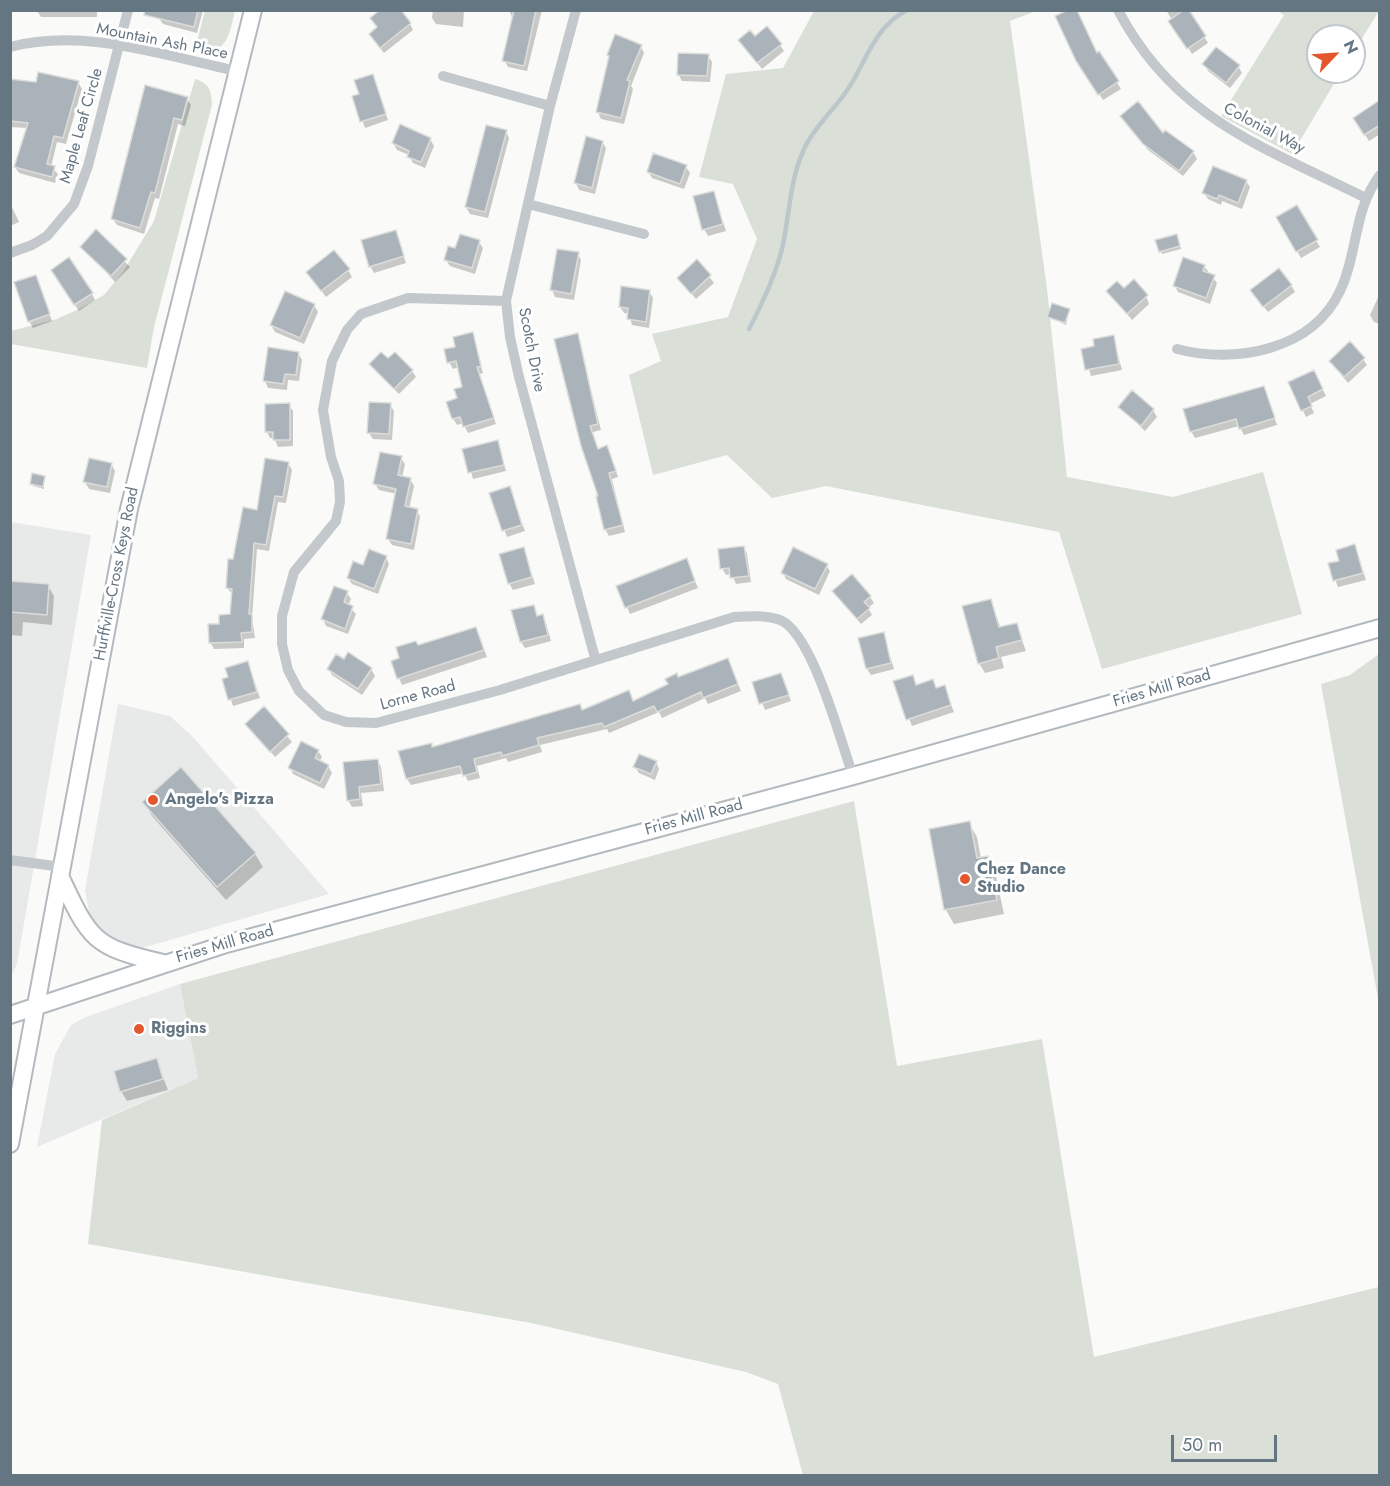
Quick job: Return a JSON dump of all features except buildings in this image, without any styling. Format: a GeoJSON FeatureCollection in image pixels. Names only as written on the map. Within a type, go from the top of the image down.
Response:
{"type":"FeatureCollection","features":[{"type":"Feature","properties":{"kind":"main road","name":"Hurffville-Cross Keys Road"},"geometry":{"type":"LineString","coordinates":[[10,1144],[129,509],[254,10]]}},
{"type":"Feature","properties":{"kind":"main road","name":"Fries Mill Road"},"geometry":{"type":"LineString","coordinates":[[10,1015],[237,941],[853,776],[1380,628]]}},
{"type":"Feature","properties":{"kind":"main road"},"geometry":{"type":"LineString","coordinates":[[61,872],[82,921],[94,938],[123,954],[164,964]]}},
{"type":"Feature","properties":{"kind":"main road"},"geometry":{"type":"LineString","coordinates":[[10,1106],[14,1125]]}},
{"type":"Feature","properties":{"kind":"street","name":"Maple Leaf Circle"},"geometry":{"type":"LineString","coordinates":[[10,253],[32,245],[46,236],[74,204],[88,166],[128,10]]}},
{"type":"Feature","properties":{"kind":"street","name":"Scotch Drive"},"geometry":{"type":"LineString","coordinates":[[576,10],[550,106],[506,301],[510,337],[519,377],[595,658]]}},
{"type":"Feature","properties":{"kind":"street","name":"Colonial Way"},"geometry":{"type":"LineString","coordinates":[[1118,10],[1154,66],[1202,111],[1231,131],[1366,198]]}},
{"type":"Feature","properties":{"kind":"street","name":"Mountain Ash Place"},"geometry":{"type":"LineString","coordinates":[[12,44],[75,41],[119,46],[237,72]]}},
{"type":"Feature","properties":{"kind":"street"},"geometry":{"type":"LineString","coordinates":[[443,76],[550,106]]}},
{"type":"Feature","properties":{"kind":"street"},"geometry":{"type":"LineString","coordinates":[[1177,349],[1212,356],[1252,353],[1288,340],[1318,321],[1340,291],[1357,224],[1366,198],[1380,175]]}},
{"type":"Feature","properties":{"kind":"street"},"geometry":{"type":"LineString","coordinates":[[528,204],[644,234]]}},
{"type":"Feature","properties":{"kind":"street","name":"Lorne Road"},"geometry":{"type":"LineString","coordinates":[[506,301],[408,298],[361,314],[347,330],[332,361],[323,410],[331,457],[339,481],[340,502],[336,521],[294,572],[286,593],[282,616],[282,644],[288,670],[299,691],[324,715],[346,722],[376,723],[500,690],[595,658],[734,616],[761,616],[782,620],[798,635],[813,660],[853,776]]}},
{"type":"Feature","properties":{"kind":"street"},"geometry":{"type":"LineString","coordinates":[[12,860],[61,872]]}},
{"type":"Feature","properties":{"kind":"shaded area"},"geometry":{"type":"Polygon","coordinates":[[[205,10],[235,11],[228,36],[220,47],[206,51],[195,50],[205,10]]]}},
{"type":"Feature","properties":{"kind":"shaded area"},"geometry":{"type":"Polygon","coordinates":[[[814,11],[1036,11],[1010,21],[1047,289],[1067,477],[1173,497],[1263,472],[1302,614],[1102,669],[1059,532],[826,486],[772,498],[727,455],[653,475],[629,375],[661,361],[652,334],[728,317],[757,239],[733,184],[699,177],[726,74],[783,68],[814,11]]]}},
{"type":"Feature","properties":{"kind":"shaded area"},"geometry":{"type":"Polygon","coordinates":[[[1278,11],[1379,11],[1366,32],[1366,24],[1306,24],[1306,84],[1334,84],[1292,154],[1221,116],[1284,15],[1278,11]]]}},
{"type":"Feature","properties":{"kind":"shaded area"},"geometry":{"type":"Polygon","coordinates":[[[195,79],[209,88],[212,105],[154,327],[147,368],[11,344],[11,331],[57,319],[81,308],[104,295],[123,272],[154,221],[195,79]]]}},
{"type":"Feature","properties":{"kind":"shaded area"},"geometry":{"type":"Polygon","coordinates":[[[11,522],[91,535],[17,964],[11,976],[11,522]]]}},
{"type":"Feature","properties":{"kind":"shaded area"},"geometry":{"type":"Polygon","coordinates":[[[1379,654],[1379,1004],[1321,684],[1350,675],[1379,654]]]}},
{"type":"Feature","properties":{"kind":"shaded area"},"geometry":{"type":"Polygon","coordinates":[[[118,704],[170,716],[192,736],[329,894],[142,948],[129,947],[100,933],[90,918],[85,890],[118,704]]]}},
{"type":"Feature","properties":{"kind":"shaded area"},"geometry":{"type":"Polygon","coordinates":[[[854,801],[897,1066],[1042,1039],[1094,1357],[1379,1287],[1379,1475],[803,1475],[778,1384],[746,1372],[531,1323],[88,1244],[102,1120],[198,1078],[180,984],[854,801]]]}},
{"type":"Feature","properties":{"kind":"shaded area"},"geometry":{"type":"Polygon","coordinates":[[[180,984],[198,1078],[37,1147],[55,1054],[71,1025],[86,1017],[180,984]]]}},
{"type":"Feature","properties":{"kind":"waterway"},"geometry":{"type":"LineString","coordinates":[[749,329],[768,290],[779,259],[796,172],[805,147],[848,90],[881,32],[897,16],[907,10]]}},
{"type":"Feature","properties":{"kind":"place","name":"Angelo's Pizza"},"geometry":{"type":"Point","coordinates":[153,800]}},
{"type":"Feature","properties":{"kind":"place","name":"Chez Dance Studio"},"geometry":{"type":"Point","coordinates":[965,879]}},
{"type":"Feature","properties":{"kind":"place","name":"Riggins"},"geometry":{"type":"Point","coordinates":[139,1029]}}]}
